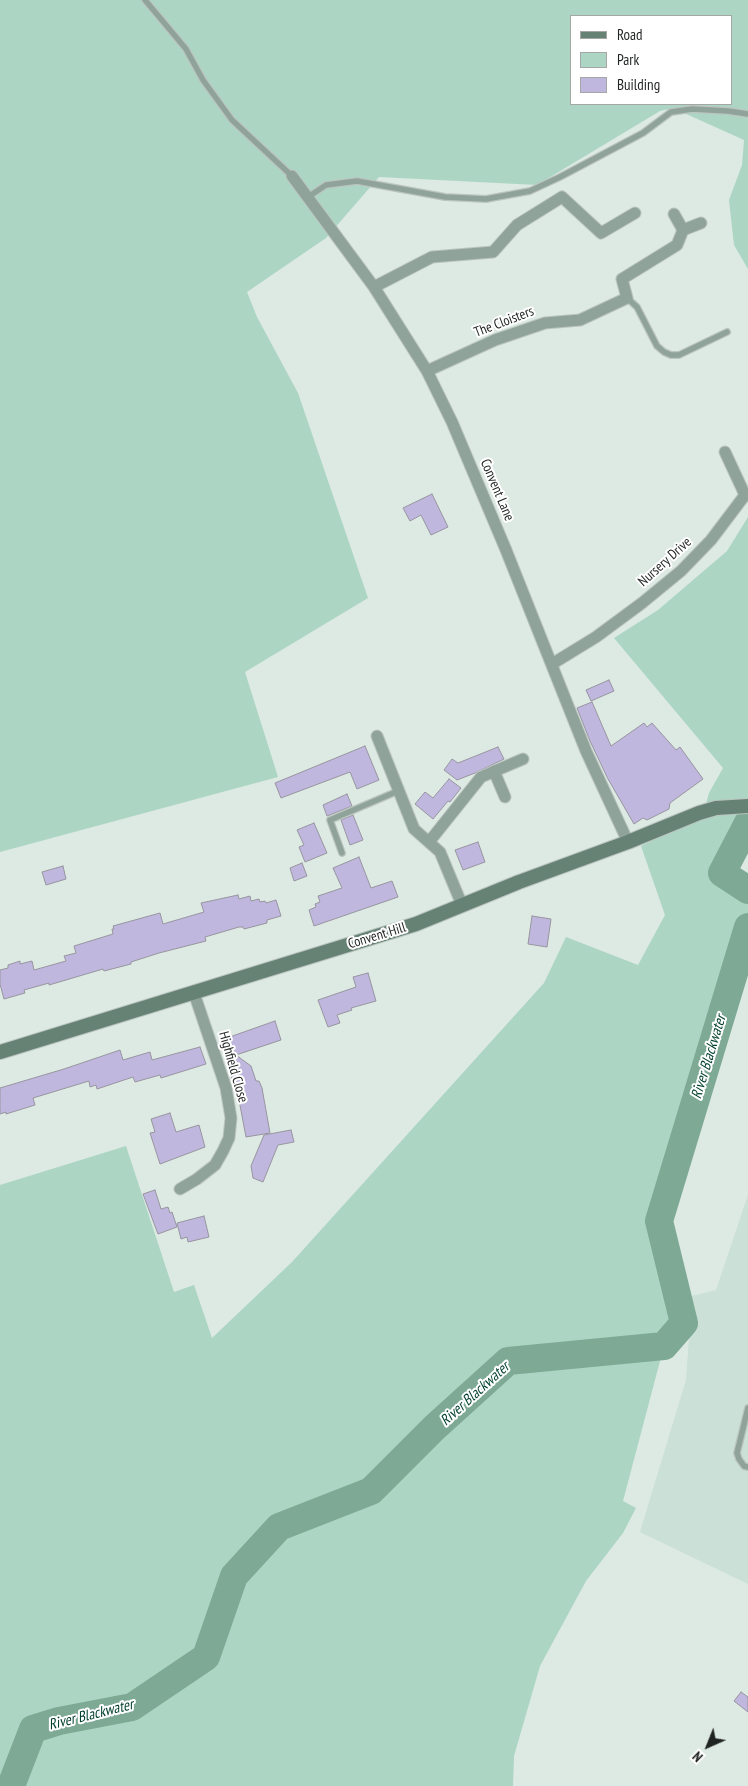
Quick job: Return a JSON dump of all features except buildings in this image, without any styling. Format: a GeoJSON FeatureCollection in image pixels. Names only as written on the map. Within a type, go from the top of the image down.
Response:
{"type":"FeatureCollection","features":[{"type":"Feature","properties":{"kind":"main road","name":"Convent Hill"},"geometry":{"type":"LineString","coordinates":[[0,1052],[416,924],[699,813],[716,808],[748,806]]}},
{"type":"Feature","properties":{"kind":"street","name":"Convent Lane"},"geometry":{"type":"LineString","coordinates":[[292,176],[374,287],[427,371],[452,422],[586,751],[628,842]]}},
{"type":"Feature","properties":{"kind":"street"},"geometry":{"type":"LineString","coordinates":[[374,287],[432,257],[493,252],[517,225],[562,197],[601,233],[635,213]]}},
{"type":"Feature","properties":{"kind":"street"},"geometry":{"type":"LineString","coordinates":[[627,298],[622,279],[678,245],[683,230],[674,214]]}},
{"type":"Feature","properties":{"kind":"street"},"geometry":{"type":"LineString","coordinates":[[683,230],[701,223]]}},
{"type":"Feature","properties":{"kind":"street","name":"The Cloisters"},"geometry":{"type":"LineString","coordinates":[[427,371],[495,340],[544,323],[580,320],[627,298]]}},
{"type":"Feature","properties":{"kind":"street","name":"Nursery Drive"},"geometry":{"type":"LineString","coordinates":[[552,664],[596,637],[642,603],[681,571],[711,540],[745,496],[725,452]]}},
{"type":"Feature","properties":{"kind":"street"},"geometry":{"type":"LineString","coordinates":[[377,736],[414,830],[440,852],[462,905]]}},
{"type":"Feature","properties":{"kind":"street"},"geometry":{"type":"LineString","coordinates":[[429,842],[480,777],[523,759]]}},
{"type":"Feature","properties":{"kind":"street"},"geometry":{"type":"LineString","coordinates":[[494,772],[505,797]]}},
{"type":"Feature","properties":{"kind":"street","name":"Highfield Close"},"geometry":{"type":"LineString","coordinates":[[180,1189],[215,1165],[224,1151],[229,1138],[231,1118],[226,1088],[194,992]]}},
{"type":"Feature","properties":{"kind":"lane"},"geometry":{"type":"LineString","coordinates":[[145,0],[186,49],[203,80],[232,120],[292,176]]}},
{"type":"Feature","properties":{"kind":"lane"},"geometry":{"type":"LineString","coordinates":[[308,196],[326,186],[357,181],[445,197],[486,199],[530,191],[643,133],[672,112],[692,109],[748,114]]}},
{"type":"Feature","properties":{"kind":"lane"},"geometry":{"type":"LineString","coordinates":[[627,298],[637,307],[657,346],[671,355],[680,355],[727,332]]}},
{"type":"Feature","properties":{"kind":"lane"},"geometry":{"type":"LineString","coordinates":[[342,853],[330,820],[398,791]]}},
{"type":"Feature","properties":{"kind":"lane"},"geometry":{"type":"LineString","coordinates":[[748,1408],[737,1452],[739,1460],[744,1466],[748,1467]]}},
{"type":"Feature","properties":{"kind":"shaded area"},"geometry":{"type":"Polygon","coordinates":[[[748,1195],[748,1584],[640,1532],[686,1380],[692,1296],[716,1290],[748,1195]]]}},
{"type":"Feature","properties":{"kind":"green space"},"geometry":{"type":"Polygon","coordinates":[[[0,0],[748,0],[748,269],[734,245],[729,200],[742,165],[744,140],[673,108],[660,111],[537,185],[379,177],[326,238],[247,292],[257,317],[298,393],[368,598],[245,672],[278,777],[0,852],[0,0]]]}},
{"type":"Feature","properties":{"kind":"green space"},"geometry":{"type":"Polygon","coordinates":[[[748,517],[748,823],[722,873],[748,890],[748,927],[659,1221],[684,1323],[664,1346],[623,1501],[636,1508],[623,1533],[586,1581],[540,1666],[514,1756],[513,1786],[0,1786],[0,1185],[126,1146],[174,1292],[194,1285],[212,1338],[292,1262],[544,983],[566,937],[638,965],[665,915],[641,846],[703,815],[709,793],[723,768],[614,638],[658,610],[727,551],[748,517]]]}},
{"type":"Feature","properties":{"kind":"waterway","name":"River Blackwater"},"geometry":{"type":"LineString","coordinates":[[748,823],[722,873],[748,890]]}},
{"type":"Feature","properties":{"kind":"waterway","name":"River Blackwater"},"geometry":{"type":"LineString","coordinates":[[11,1786],[33,1729],[59,1721],[132,1707],[206,1657],[234,1576],[279,1527],[371,1491],[434,1428],[508,1361],[664,1346],[684,1323],[659,1221],[748,927]]}}]}
